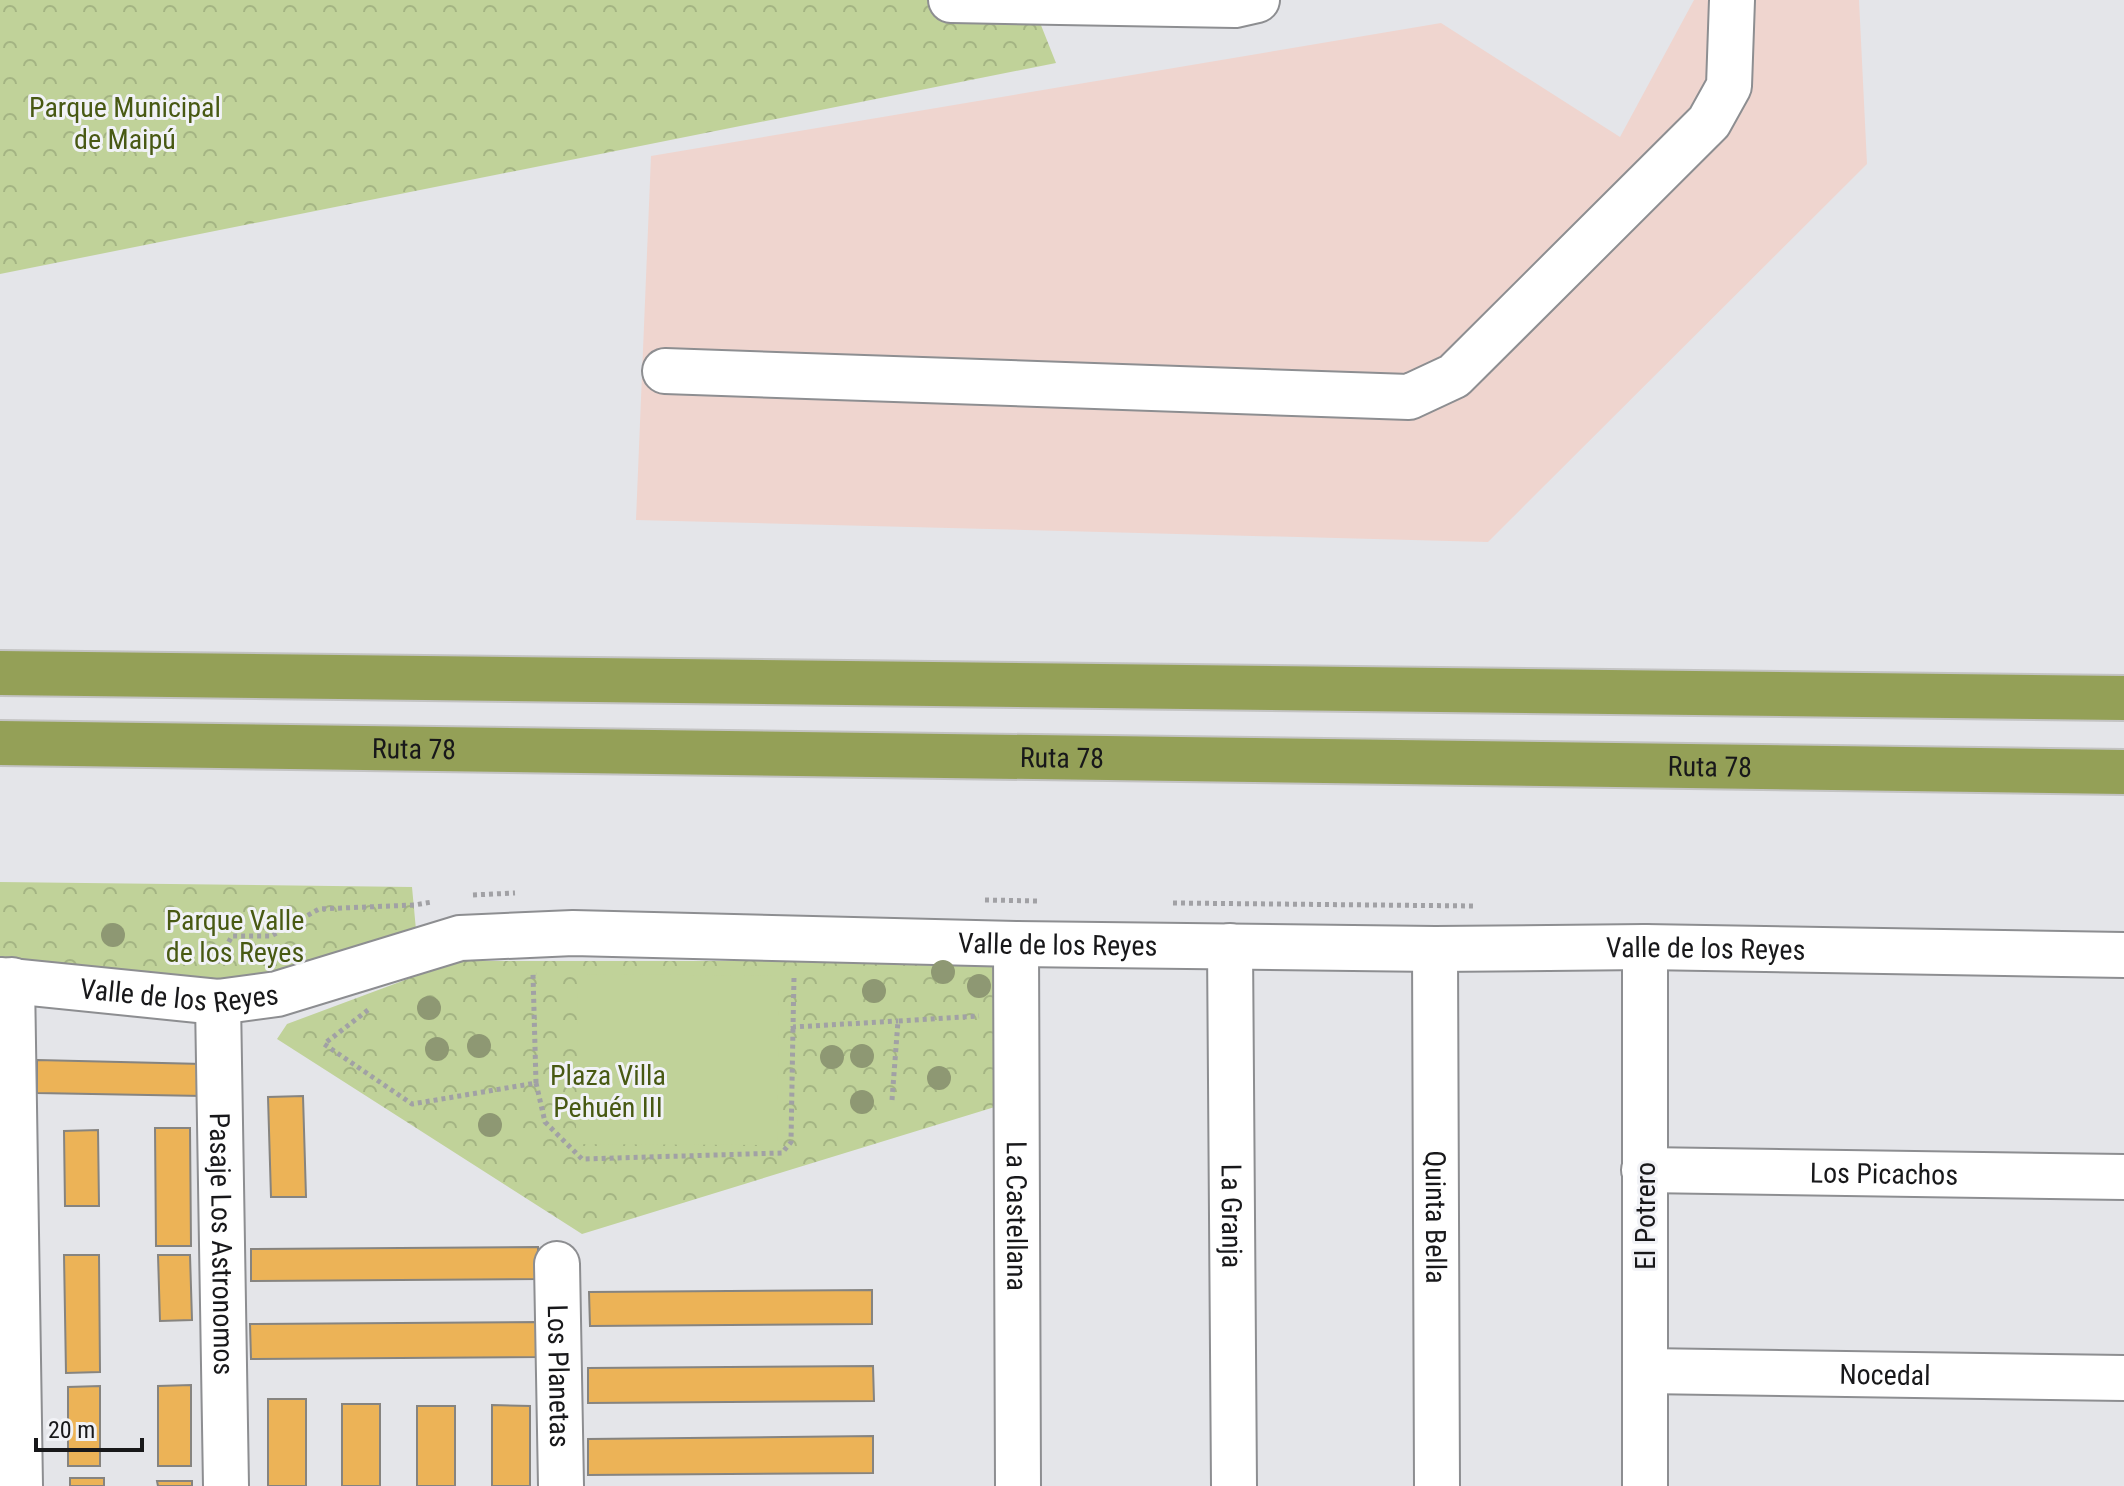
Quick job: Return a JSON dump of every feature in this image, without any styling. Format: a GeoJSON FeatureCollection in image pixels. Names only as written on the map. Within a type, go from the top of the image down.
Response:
{"type":"FeatureCollection","features":[{"type":"Feature","properties":{"kind":"highway"},"geometry":{"type":"LineString","coordinates":[[0,673],[2124,698]]}},
{"type":"Feature","properties":{"kind":"highway","name":"Ruta 78"},"geometry":{"type":"LineString","coordinates":[[0,743],[2124,772]]}},
{"type":"Feature","properties":{"kind":"street"},"geometry":{"type":"LineString","coordinates":[[951,0],[1246,2]]}},
{"type":"Feature","properties":{"kind":"street"},"geometry":{"type":"LineString","coordinates":[[665,371],[1409,397],[1454,376],[1709,122],[1729,86],[1732,0]]}},
{"type":"Feature","properties":{"kind":"street","name":"Valle de los Reyes"},"geometry":{"type":"LineString","coordinates":[[6,980],[218,1002],[277,994],[460,938],[573,933],[1016,944],[1435,949],[1645,947],[2124,955]]}},
{"type":"Feature","properties":{"kind":"street","name":"La Castellana"},"geometry":{"type":"LineString","coordinates":[[1016,944],[1018,1486]]}},
{"type":"Feature","properties":{"kind":"street","name":"La Granja"},"geometry":{"type":"LineString","coordinates":[[1230,946],[1234,1486]]}},
{"type":"Feature","properties":{"kind":"street","name":"El Potrero"},"geometry":{"type":"LineString","coordinates":[[1645,947],[1645,1486]]}},
{"type":"Feature","properties":{"kind":"street","name":"Quinta Bella"},"geometry":{"type":"LineString","coordinates":[[1435,949],[1437,1486]]}},
{"type":"Feature","properties":{"kind":"street"},"geometry":{"type":"LineString","coordinates":[[6,980],[20,1486]]}},
{"type":"Feature","properties":{"kind":"street","name":"Pasaje Los Astronomos"},"geometry":{"type":"LineString","coordinates":[[218,1002],[226,1486]]}},
{"type":"Feature","properties":{"kind":"street","name":"Los Picachos"},"geometry":{"type":"LineString","coordinates":[[1644,1170],[2124,1177]]}},
{"type":"Feature","properties":{"kind":"street","name":"Los Planetas"},"geometry":{"type":"LineString","coordinates":[[557,1264],[561,1486]]}},
{"type":"Feature","properties":{"kind":"street","name":"Nocedal"},"geometry":{"type":"LineString","coordinates":[[1645,1371],[2124,1378]]}},
{"type":"Feature","properties":{"kind":"path"},"geometry":{"type":"LineString","coordinates":[[518,974],[549,975]]}},
{"type":"Feature","properties":{"kind":"path"},"geometry":{"type":"LineString","coordinates":[[533,974],[536,1083],[545,1122],[582,1159],[782,1153],[791,1142],[794,978],[779,978]]}},
{"type":"Feature","properties":{"kind":"path"},"geometry":{"type":"LineString","coordinates":[[376,1007],[362,1013],[324,1044],[412,1104],[536,1083]]}},
{"type":"Feature","properties":{"kind":"path"},"geometry":{"type":"LineString","coordinates":[[793,1027],[1016,1013]]}},
{"type":"Feature","properties":{"kind":"path"},"geometry":{"type":"LineString","coordinates":[[892,1100],[898,1021]]}},
{"type":"Feature","properties":{"kind":"shaded area"},"geometry":{"type":"Polygon","coordinates":[[[1694,0],[1859,0],[1867,164],[1488,542],[636,520],[651,156],[1441,23],[1620,137],[1694,0]]]}},
{"type":"Feature","properties":{"kind":"green space","name":"Parque Municipal de Maipú"},"geometry":{"type":"Polygon","coordinates":[[[0,0],[1031,0],[1056,63],[0,274],[0,0]]]}},
{"type":"Feature","properties":{"kind":"green space","name":"Parque Valle de los Reyes"},"geometry":{"type":"Polygon","coordinates":[[[0,882],[412,887],[416,930],[240,989],[0,965],[0,882]]]}},
{"type":"Feature","properties":{"kind":"green space","name":"Plaza Villa Pehuén III"},"geometry":{"type":"Polygon","coordinates":[[[456,961],[998,961],[998,1106],[582,1234],[277,1039],[287,1024],[456,961]]]}},
{"type":"Feature","properties":{"kind":"green space"},"geometry":{"type":"Polygon","coordinates":[[[578,974],[779,976],[777,1145],[576,1144],[578,974]]]}},
{"type":"Feature","properties":{"kind":"building"},"geometry":{"type":"Polygon","coordinates":[[[37,1060],[203,1064],[203,1096],[37,1093],[37,1060]]]}},
{"type":"Feature","properties":{"kind":"building"},"geometry":{"type":"Polygon","coordinates":[[[303,1096],[306,1197],[271,1197],[268,1097],[303,1096]]]}},
{"type":"Feature","properties":{"kind":"building"},"geometry":{"type":"Polygon","coordinates":[[[155,1128],[190,1128],[191,1246],[156,1246],[155,1128]]]}},
{"type":"Feature","properties":{"kind":"building"},"geometry":{"type":"Polygon","coordinates":[[[98,1130],[99,1206],[65,1206],[64,1131],[98,1130]]]}},
{"type":"Feature","properties":{"kind":"building"},"geometry":{"type":"Polygon","coordinates":[[[538,1247],[538,1279],[251,1281],[251,1249],[538,1247]]]}},
{"type":"Feature","properties":{"kind":"building"},"geometry":{"type":"Polygon","coordinates":[[[64,1255],[99,1255],[100,1372],[66,1373],[64,1255]]]}},
{"type":"Feature","properties":{"kind":"building"},"geometry":{"type":"Polygon","coordinates":[[[158,1255],[190,1255],[192,1320],[160,1321],[158,1255]]]}},
{"type":"Feature","properties":{"kind":"building"},"geometry":{"type":"Polygon","coordinates":[[[872,1290],[872,1324],[590,1326],[589,1292],[872,1290]]]}},
{"type":"Feature","properties":{"kind":"building"},"geometry":{"type":"Polygon","coordinates":[[[538,1322],[538,1357],[251,1359],[250,1324],[538,1322]]]}},
{"type":"Feature","properties":{"kind":"building"},"geometry":{"type":"Polygon","coordinates":[[[873,1366],[874,1401],[588,1403],[588,1368],[873,1366]]]}},
{"type":"Feature","properties":{"kind":"building"},"geometry":{"type":"Polygon","coordinates":[[[191,1385],[191,1466],[158,1466],[158,1386],[191,1385]]]}},
{"type":"Feature","properties":{"kind":"building"},"geometry":{"type":"Polygon","coordinates":[[[100,1386],[100,1466],[68,1466],[68,1387],[100,1386]]]}},
{"type":"Feature","properties":{"kind":"building"},"geometry":{"type":"Polygon","coordinates":[[[268,1399],[306,1399],[306,1486],[268,1486],[268,1399]]]}},
{"type":"Feature","properties":{"kind":"building"},"geometry":{"type":"Polygon","coordinates":[[[342,1404],[380,1404],[380,1486],[342,1486],[342,1404]]]}},
{"type":"Feature","properties":{"kind":"building"},"geometry":{"type":"Polygon","coordinates":[[[492,1405],[530,1406],[530,1486],[492,1486],[492,1405]]]}},
{"type":"Feature","properties":{"kind":"building"},"geometry":{"type":"Polygon","coordinates":[[[417,1406],[455,1406],[455,1486],[417,1486],[417,1406]]]}},
{"type":"Feature","properties":{"kind":"building"},"geometry":{"type":"Polygon","coordinates":[[[873,1436],[873,1473],[588,1475],[588,1439],[873,1436]]]}},
{"type":"Feature","properties":{"kind":"building"},"geometry":{"type":"Polygon","coordinates":[[[70,1478],[104,1478],[104,1486],[70,1486],[70,1478]]]}},
{"type":"Feature","properties":{"kind":"building"},"geometry":{"type":"Polygon","coordinates":[[[157,1481],[192,1481],[192,1486],[158,1486],[157,1481]]]}}]}
